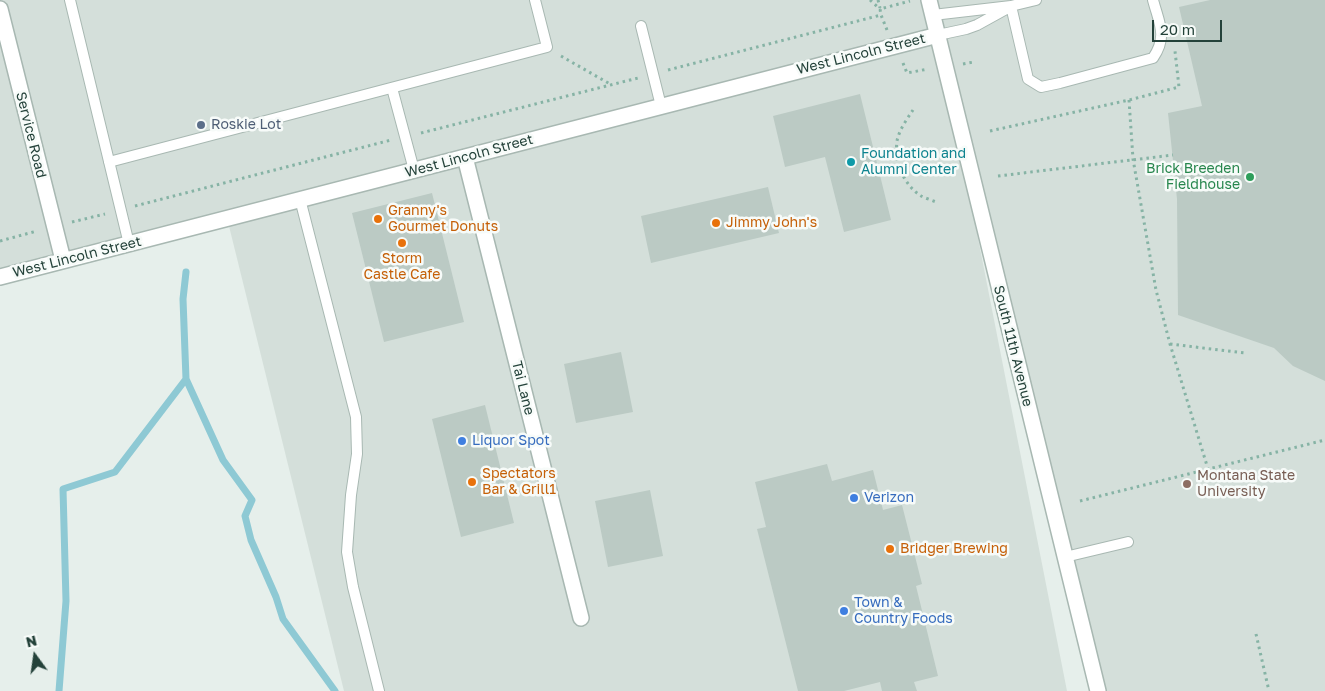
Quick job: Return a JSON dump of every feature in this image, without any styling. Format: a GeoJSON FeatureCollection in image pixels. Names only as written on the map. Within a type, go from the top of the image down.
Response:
{"type":"FeatureCollection","features":[{"type":"Feature","properties":{"kind":"street","name":"South 11th Avenue"},"geometry":{"type":"LineString","coordinates":[[929,0],[1098,691]]}},
{"type":"Feature","properties":{"kind":"street","name":"Service Road"},"geometry":{"type":"LineString","coordinates":[[0,9],[63,260]]}},
{"type":"Feature","properties":{"kind":"street","name":"West Lincoln Street"},"geometry":{"type":"LineString","coordinates":[[0,277],[938,35]]}},
{"type":"Feature","properties":{"kind":"street","name":"Tai Lane"},"geometry":{"type":"LineString","coordinates":[[465,157],[581,618]]}},
{"type":"Feature","properties":{"kind":"lane"},"geometry":{"type":"LineString","coordinates":[[70,0],[129,244]]}},
{"type":"Feature","properties":{"kind":"lane"},"geometry":{"type":"LineString","coordinates":[[109,162],[547,47],[535,0]]}},
{"type":"Feature","properties":{"kind":"lane"},"geometry":{"type":"LineString","coordinates":[[933,15],[1011,6],[1036,0]]}},
{"type":"Feature","properties":{"kind":"lane"},"geometry":{"type":"LineString","coordinates":[[1011,6],[1028,79],[1041,87],[1153,58],[1159,48],[1162,33],[1153,0]]}},
{"type":"Feature","properties":{"kind":"lane"},"geometry":{"type":"LineString","coordinates":[[938,35],[977,25],[1011,6]]}},
{"type":"Feature","properties":{"kind":"lane"},"geometry":{"type":"LineString","coordinates":[[641,26],[661,106]]}},
{"type":"Feature","properties":{"kind":"lane"},"geometry":{"type":"LineString","coordinates":[[392,88],[414,170]]}},
{"type":"Feature","properties":{"kind":"lane"},"geometry":{"type":"LineString","coordinates":[[300,199],[356,417],[357,454],[351,496],[347,552],[353,587],[379,691]]}},
{"type":"Feature","properties":{"kind":"lane"},"geometry":{"type":"LineString","coordinates":[[1065,557],[1128,542]]}},
{"type":"Feature","properties":{"kind":"path"},"geometry":{"type":"LineString","coordinates":[[870,0],[880,9],[878,0]]}},
{"type":"Feature","properties":{"kind":"path"},"geometry":{"type":"LineString","coordinates":[[0,240],[881,15]]}},
{"type":"Feature","properties":{"kind":"path"},"geometry":{"type":"LineString","coordinates":[[547,47],[610,84]]}},
{"type":"Feature","properties":{"kind":"path"},"geometry":{"type":"LineString","coordinates":[[990,131],[1179,87]]}},
{"type":"Feature","properties":{"kind":"path"},"geometry":{"type":"LineString","coordinates":[[1129,100],[1133,159],[1156,290],[1170,344],[1208,469]]}},
{"type":"Feature","properties":{"kind":"path"},"geometry":{"type":"LineString","coordinates":[[913,110],[904,124],[897,141],[897,158],[901,173],[910,186],[922,196],[936,202]]}},
{"type":"Feature","properties":{"kind":"path"},"geometry":{"type":"LineString","coordinates":[[998,176],[1173,154]]}},
{"type":"Feature","properties":{"kind":"path"},"geometry":{"type":"LineString","coordinates":[[1170,344],[1245,353]]}},
{"type":"Feature","properties":{"kind":"path"},"geometry":{"type":"LineString","coordinates":[[1080,501],[1325,440]]}},
{"type":"Feature","properties":{"kind":"path"},"geometry":{"type":"LineString","coordinates":[[1256,634],[1269,691]]}},
{"type":"Feature","properties":{"kind":"shaded area"},"geometry":{"type":"Polygon","coordinates":[[[0,0],[1325,0],[1325,691],[1101,691],[941,50],[1067,691],[344,691],[227,218],[0,276],[0,0]]]}},
{"type":"Feature","properties":{"kind":"building","name":"Brick Breeden Fieldhouse"},"geometry":{"type":"Polygon","coordinates":[[[1210,0],[1325,0],[1325,381],[1293,366],[1274,348],[1178,315],[1177,199],[1168,113],[1202,106],[1179,7],[1210,0]]]}},
{"type":"Feature","properties":{"kind":"building","name":"Foundation and Alumni Center"},"geometry":{"type":"Polygon","coordinates":[[[860,94],[891,220],[844,232],[825,157],[785,167],[773,116],[860,94]]]}},
{"type":"Feature","properties":{"kind":"building"},"geometry":{"type":"Polygon","coordinates":[[[768,187],[779,233],[651,263],[641,216],[768,187]]]}},
{"type":"Feature","properties":{"kind":"building"},"geometry":{"type":"Polygon","coordinates":[[[432,193],[464,322],[384,342],[352,213],[432,193]]]}},
{"type":"Feature","properties":{"kind":"building"},"geometry":{"type":"Polygon","coordinates":[[[621,352],[633,412],[576,423],[564,364],[621,352]]]}},
{"type":"Feature","properties":{"kind":"building"},"geometry":{"type":"Polygon","coordinates":[[[485,405],[514,523],[461,537],[432,419],[485,405]]]}},
{"type":"Feature","properties":{"kind":"building"},"geometry":{"type":"Polygon","coordinates":[[[827,464],[832,481],[873,470],[883,510],[902,505],[922,584],[916,586],[938,676],[914,682],[917,691],[882,691],[880,682],[844,691],[798,691],[757,529],[766,527],[755,482],[827,464]]]}},
{"type":"Feature","properties":{"kind":"building"},"geometry":{"type":"Polygon","coordinates":[[[650,490],[663,556],[608,567],[595,501],[650,490]]]}},
{"type":"Feature","properties":{"kind":"waterway"},"geometry":{"type":"LineString","coordinates":[[59,691],[66,601],[63,489],[115,472],[186,379],[183,299],[186,272]]}},
{"type":"Feature","properties":{"kind":"waterway"},"geometry":{"type":"LineString","coordinates":[[186,379],[223,460],[252,500],[245,516],[251,540],[276,597],[283,619],[335,691]]}},
{"type":"Feature","properties":{"kind":"place","name":"Roskie Lot"},"geometry":{"type":"Point","coordinates":[201,125]}},
{"type":"Feature","properties":{"kind":"place","name":"Foundation and Alumni Center"},"geometry":{"type":"Point","coordinates":[851,162]}},
{"type":"Feature","properties":{"kind":"place","name":"Brick Breeden Fieldhouse"},"geometry":{"type":"Point","coordinates":[1250,177]}},
{"type":"Feature","properties":{"kind":"place","name":"Granny's Gourmet Donuts"},"geometry":{"type":"Point","coordinates":[378,219]}},
{"type":"Feature","properties":{"kind":"place","name":"Jimmy John's"},"geometry":{"type":"Point","coordinates":[716,223]}},
{"type":"Feature","properties":{"kind":"place","name":"Storm Castle Cafe"},"geometry":{"type":"Point","coordinates":[402,243]}},
{"type":"Feature","properties":{"kind":"place","name":"Liquor Spot"},"geometry":{"type":"Point","coordinates":[462,441]}},
{"type":"Feature","properties":{"kind":"place","name":"Spectators Bar & Grill1"},"geometry":{"type":"Point","coordinates":[472,482]}},
{"type":"Feature","properties":{"kind":"place","name":"Montana State University"},"geometry":{"type":"Point","coordinates":[1187,484]}},
{"type":"Feature","properties":{"kind":"place","name":"Verizon"},"geometry":{"type":"Point","coordinates":[854,498]}},
{"type":"Feature","properties":{"kind":"place","name":"Bridger Brewing"},"geometry":{"type":"Point","coordinates":[890,549]}},
{"type":"Feature","properties":{"kind":"place","name":"Town & Country Foods"},"geometry":{"type":"Point","coordinates":[844,611]}}]}
